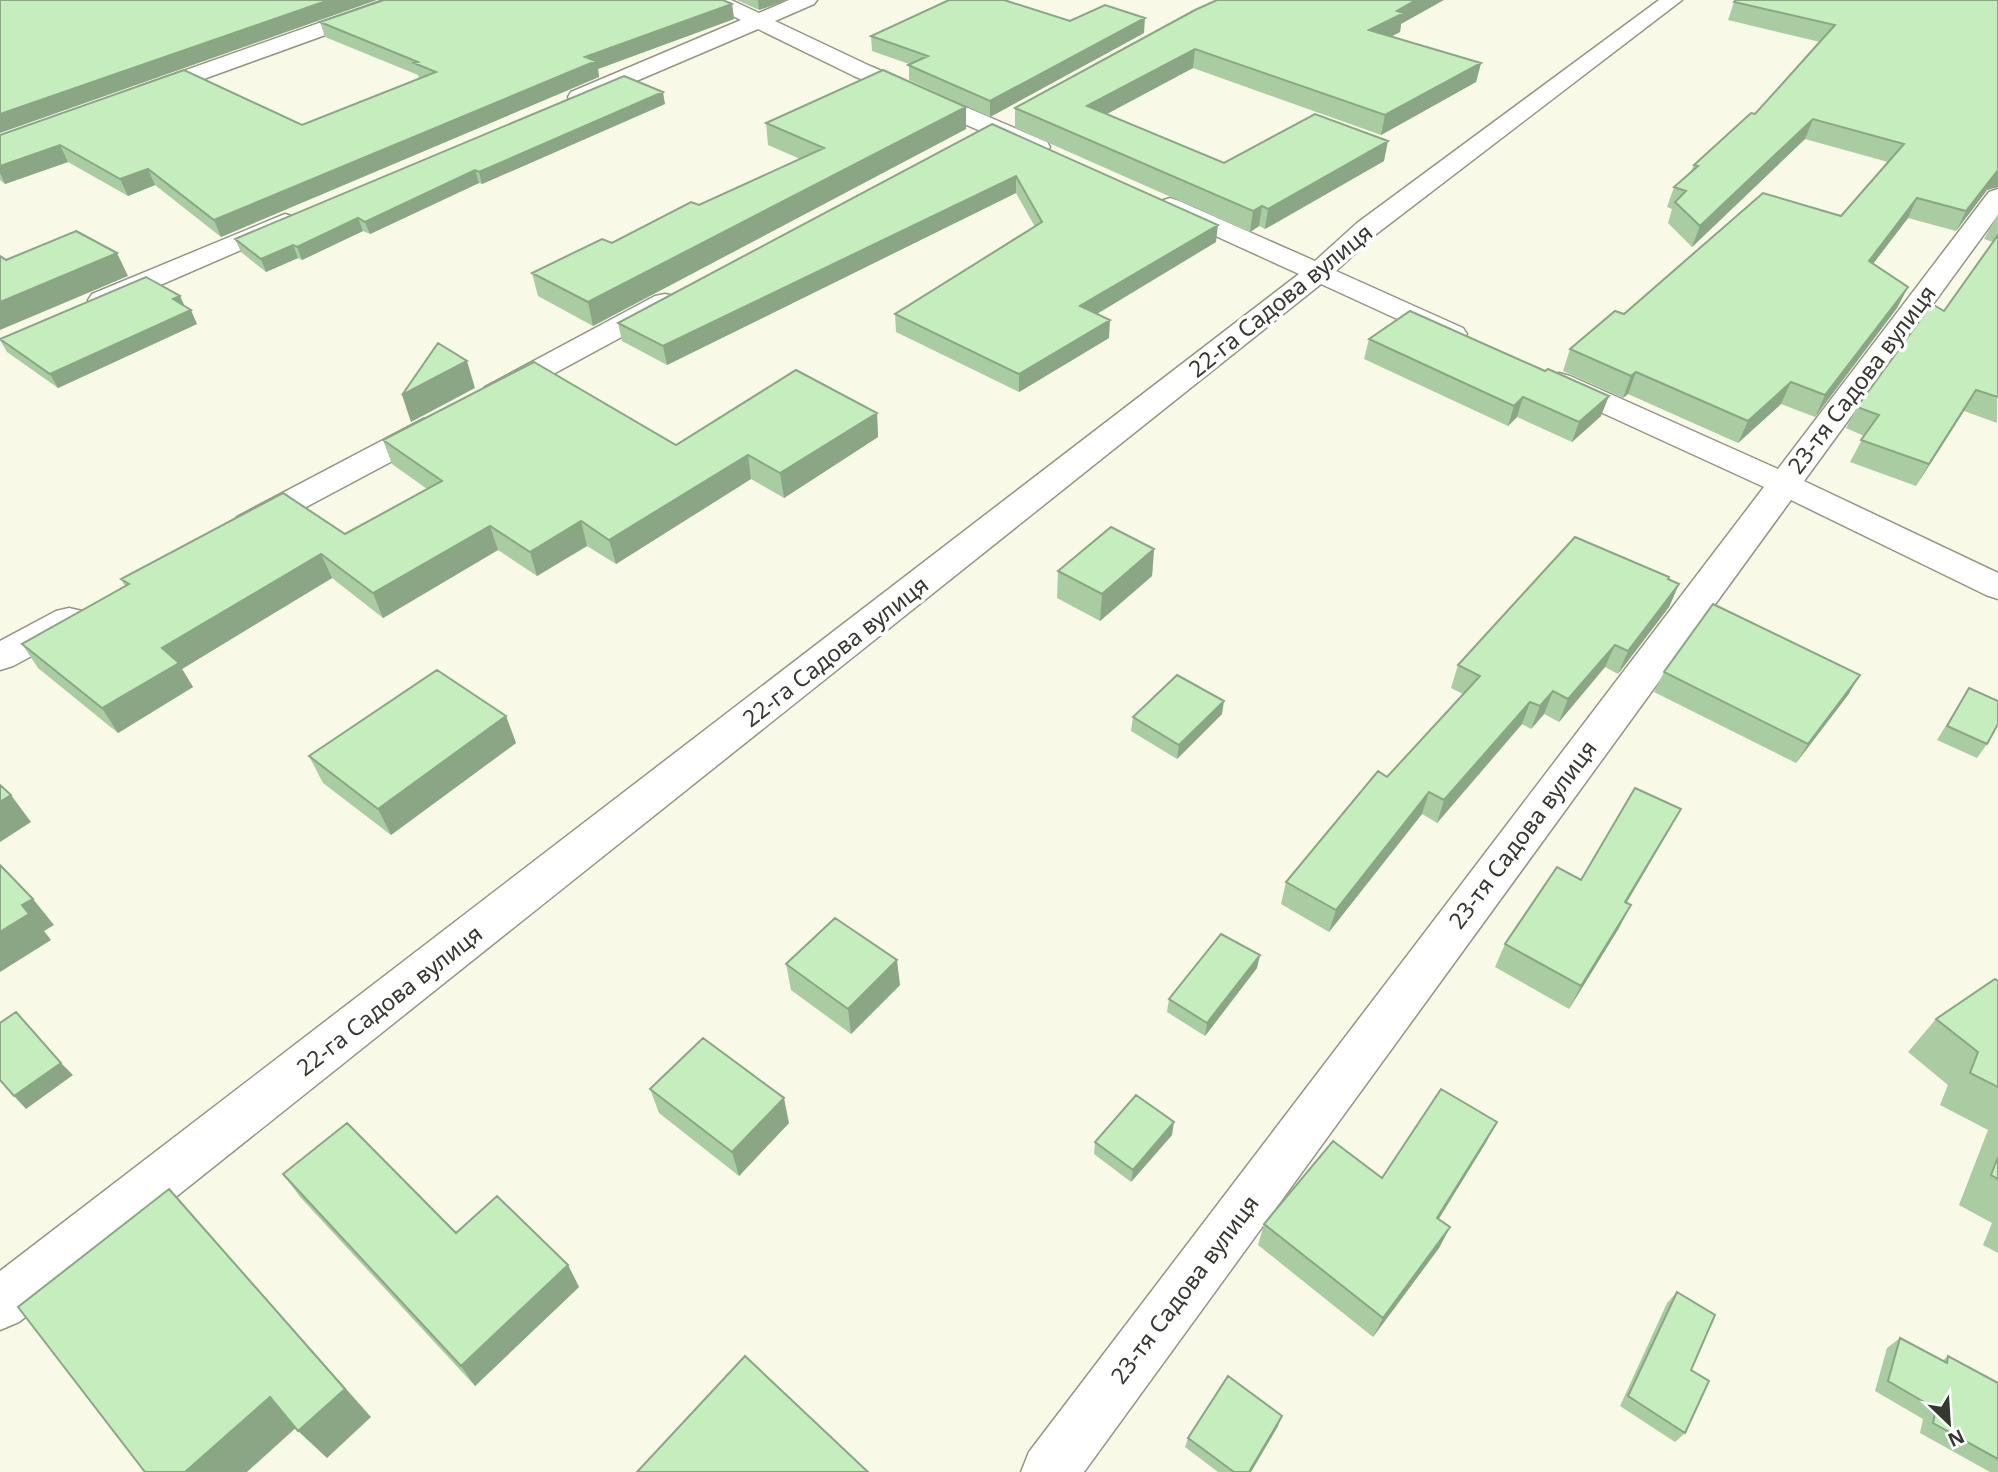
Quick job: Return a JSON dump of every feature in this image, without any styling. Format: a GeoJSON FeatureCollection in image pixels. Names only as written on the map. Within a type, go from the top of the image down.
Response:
{"type":"FeatureCollection","features":[{"type":"Feature","properties":{"kind":"street"},"geometry":{"type":"LineString","coordinates":[[130,97],[404,0]]}},
{"type":"Feature","properties":{"kind":"street"},"geometry":{"type":"LineString","coordinates":[[715,0],[862,71],[1006,121],[1057,156]]}},
{"type":"Feature","properties":{"kind":"street"},"geometry":{"type":"LineString","coordinates":[[554,108],[807,0]]}},
{"type":"Feature","properties":{"kind":"street","name":"22-га Садова вулиця"},"geometry":{"type":"LineString","coordinates":[[0,1304],[1318,273],[1366,229],[1672,0]]}},
{"type":"Feature","properties":{"kind":"street"},"geometry":{"type":"LineString","coordinates":[[957,147],[1006,121]]}},
{"type":"Feature","properties":{"kind":"street"},"geometry":{"type":"LineString","coordinates":[[1146,196],[1481,347]]}},
{"type":"Feature","properties":{"kind":"street","name":"23-тя Садова вулиця"},"geometry":{"type":"LineString","coordinates":[[1049,1472],[1998,197]]}},
{"type":"Feature","properties":{"kind":"street"},"geometry":{"type":"LineString","coordinates":[[77,310],[309,212]]}},
{"type":"Feature","properties":{"kind":"street"},"geometry":{"type":"LineString","coordinates":[[221,539],[687,291]]}},
{"type":"Feature","properties":{"kind":"street"},"geometry":{"type":"LineString","coordinates":[[1531,370],[1783,483],[1998,587]]}},
{"type":"Feature","properties":{"kind":"street"},"geometry":{"type":"LineString","coordinates":[[0,657],[98,604]]}},
{"type":"Feature","properties":{"kind":"building"},"geometry":{"type":"Polygon","coordinates":[[[0,0],[329,0],[0,114],[0,0]]]}},
{"type":"Feature","properties":{"kind":"building"},"geometry":{"type":"Polygon","coordinates":[[[384,0],[723,0],[732,4],[585,57],[596,61],[214,220],[148,169],[120,179],[60,145],[0,166],[0,135],[184,70],[302,125],[436,72],[320,22],[384,0]]]}},
{"type":"Feature","properties":{"kind":"building"},"geometry":{"type":"Polygon","coordinates":[[[949,0],[1004,0],[1070,21],[1105,5],[1145,18],[990,101],[908,65],[928,56],[871,36],[949,0]]]}},
{"type":"Feature","properties":{"kind":"building"},"geometry":{"type":"Polygon","coordinates":[[[1217,0],[1416,0],[1397,11],[1404,13],[1369,30],[1481,63],[1385,115],[1195,49],[1087,106],[1224,163],[1315,114],[1388,141],[1268,209],[1262,206],[1253,211],[1015,108],[1217,0]]]}},
{"type":"Feature","properties":{"kind":"building"},"geometry":{"type":"Polygon","coordinates":[[[1998,0],[1998,170],[1966,211],[1917,198],[1869,261],[1908,287],[1825,395],[1791,382],[1748,421],[1636,372],[1631,376],[1570,349],[1615,311],[1624,314],[1763,193],[1841,216],[1904,144],[1813,119],[1700,226],[1675,202],[1686,191],[1674,187],[1751,113],[1755,114],[1835,25],[1734,2],[1998,0]]]}},
{"type":"Feature","properties":{"kind":"building"},"geometry":{"type":"Polygon","coordinates":[[[883,70],[966,107],[588,302],[532,273],[602,239],[612,243],[691,202],[699,205],[824,148],[766,123],[883,70]]]}},
{"type":"Feature","properties":{"kind":"building"},"geometry":{"type":"Polygon","coordinates":[[[624,76],[663,92],[479,172],[475,170],[365,222],[358,218],[297,247],[293,245],[261,259],[235,239],[624,76]]]}},
{"type":"Feature","properties":{"kind":"building"},"geometry":{"type":"Polygon","coordinates":[[[992,124],[1218,225],[1080,306],[1110,320],[1019,374],[895,314],[1042,222],[1016,176],[663,346],[618,323],[992,124]]]}},
{"type":"Feature","properties":{"kind":"building"},"geometry":{"type":"Polygon","coordinates":[[[76,231],[117,253],[0,302],[0,256],[6,260],[76,231]]]}},
{"type":"Feature","properties":{"kind":"building"},"geometry":{"type":"Polygon","coordinates":[[[1998,235],[1998,397],[1976,390],[1929,464],[1861,440],[1879,415],[1857,407],[1932,304],[1944,311],[1998,235]]]}},
{"type":"Feature","properties":{"kind":"building"},"geometry":{"type":"Polygon","coordinates":[[[146,277],[180,296],[173,299],[191,310],[50,374],[0,339],[146,277]]]}},
{"type":"Feature","properties":{"kind":"building"},"geometry":{"type":"Polygon","coordinates":[[[1410,311],[1545,371],[1548,369],[1609,396],[1579,422],[1523,397],[1514,406],[1369,339],[1410,311]]]}},
{"type":"Feature","properties":{"kind":"building"},"geometry":{"type":"Polygon","coordinates":[[[438,343],[467,361],[402,395],[438,343]]]}},
{"type":"Feature","properties":{"kind":"building"},"geometry":{"type":"Polygon","coordinates":[[[534,362],[676,445],[796,370],[877,413],[780,473],[748,455],[609,540],[581,521],[530,552],[490,526],[373,593],[321,554],[162,648],[179,663],[102,708],[22,644],[129,584],[121,579],[283,493],[345,534],[442,481],[383,440],[534,362]]]}},
{"type":"Feature","properties":{"kind":"building"},"geometry":{"type":"Polygon","coordinates":[[[1111,527],[1154,549],[1102,594],[1058,571],[1111,527]]]}},
{"type":"Feature","properties":{"kind":"building"},"geometry":{"type":"Polygon","coordinates":[[[1575,537],[1669,577],[1668,579],[1679,584],[1628,651],[1615,645],[1568,699],[1553,691],[1540,706],[1530,702],[1444,800],[1429,792],[1336,910],[1286,882],[1378,771],[1387,777],[1480,676],[1458,665],[1575,537]]]}},
{"type":"Feature","properties":{"kind":"building"},"geometry":{"type":"Polygon","coordinates":[[[1713,604],[1860,675],[1808,744],[1664,672],[1713,604]]]}},
{"type":"Feature","properties":{"kind":"building"},"geometry":{"type":"Polygon","coordinates":[[[437,670],[506,716],[378,809],[309,756],[437,670]]]}},
{"type":"Feature","properties":{"kind":"building"},"geometry":{"type":"Polygon","coordinates":[[[1177,675],[1224,701],[1179,745],[1133,717],[1177,675]]]}},
{"type":"Feature","properties":{"kind":"building"},"geometry":{"type":"Polygon","coordinates":[[[1969,688],[1998,701],[1998,724],[1987,744],[1947,726],[1969,688]]]}},
{"type":"Feature","properties":{"kind":"building"},"geometry":{"type":"Polygon","coordinates":[[[0,785],[11,795],[0,802],[0,785]]]}},
{"type":"Feature","properties":{"kind":"building"},"geometry":{"type":"Polygon","coordinates":[[[1635,788],[1681,809],[1625,902],[1631,905],[1581,986],[1505,944],[1557,867],[1581,880],[1635,788]]]}},
{"type":"Feature","properties":{"kind":"building"},"geometry":{"type":"Polygon","coordinates":[[[0,865],[33,899],[22,905],[29,914],[0,932],[0,865]]]}},
{"type":"Feature","properties":{"kind":"building"},"geometry":{"type":"Polygon","coordinates":[[[835,918],[897,960],[848,1009],[786,964],[835,918]]]}},
{"type":"Feature","properties":{"kind":"building"},"geometry":{"type":"Polygon","coordinates":[[[1221,934],[1260,955],[1207,1023],[1169,999],[1221,934]]]}},
{"type":"Feature","properties":{"kind":"building"},"geometry":{"type":"Polygon","coordinates":[[[1995,979],[1998,981],[1998,1087],[1970,1073],[1978,1052],[1936,1019],[1995,979]]]}},
{"type":"Feature","properties":{"kind":"building"},"geometry":{"type":"Polygon","coordinates":[[[16,1012],[61,1063],[14,1096],[0,1080],[0,1023],[16,1012]]]}},
{"type":"Feature","properties":{"kind":"building"},"geometry":{"type":"Polygon","coordinates":[[[703,1038],[784,1098],[732,1152],[650,1089],[703,1038]]]}},
{"type":"Feature","properties":{"kind":"building"},"geometry":{"type":"Polygon","coordinates":[[[1441,1089],[1497,1122],[1437,1218],[1450,1227],[1383,1318],[1264,1224],[1333,1141],[1382,1178],[1441,1089]]]}},
{"type":"Feature","properties":{"kind":"building"},"geometry":{"type":"Polygon","coordinates":[[[1136,1095],[1174,1122],[1133,1170],[1095,1142],[1136,1095]]]}},
{"type":"Feature","properties":{"kind":"building"},"geometry":{"type":"Polygon","coordinates":[[[347,1123],[456,1233],[497,1196],[568,1265],[461,1366],[283,1174],[347,1123]]]}},
{"type":"Feature","properties":{"kind":"building"},"geometry":{"type":"Polygon","coordinates":[[[1998,1157],[1998,1179],[1991,1175],[1998,1157]]]}},
{"type":"Feature","properties":{"kind":"building"},"geometry":{"type":"Polygon","coordinates":[[[169,1189],[345,1389],[298,1431],[270,1397],[185,1472],[145,1472],[18,1307],[169,1189]]]}},
{"type":"Feature","properties":{"kind":"building"},"geometry":{"type":"Polygon","coordinates":[[[1677,1292],[1715,1315],[1691,1370],[1709,1381],[1685,1433],[1628,1396],[1677,1292]]]}},
{"type":"Feature","properties":{"kind":"building"},"geometry":{"type":"Polygon","coordinates":[[[1900,1338],[1947,1363],[1948,1356],[1998,1383],[1998,1459],[1933,1423],[1936,1409],[1888,1381],[1900,1338]]]}},
{"type":"Feature","properties":{"kind":"building"},"geometry":{"type":"Polygon","coordinates":[[[745,1356],[868,1472],[637,1472],[745,1356]]]}},
{"type":"Feature","properties":{"kind":"building"},"geometry":{"type":"Polygon","coordinates":[[[1228,1376],[1282,1416],[1249,1472],[1234,1472],[1188,1438],[1228,1376]]]}}]}
